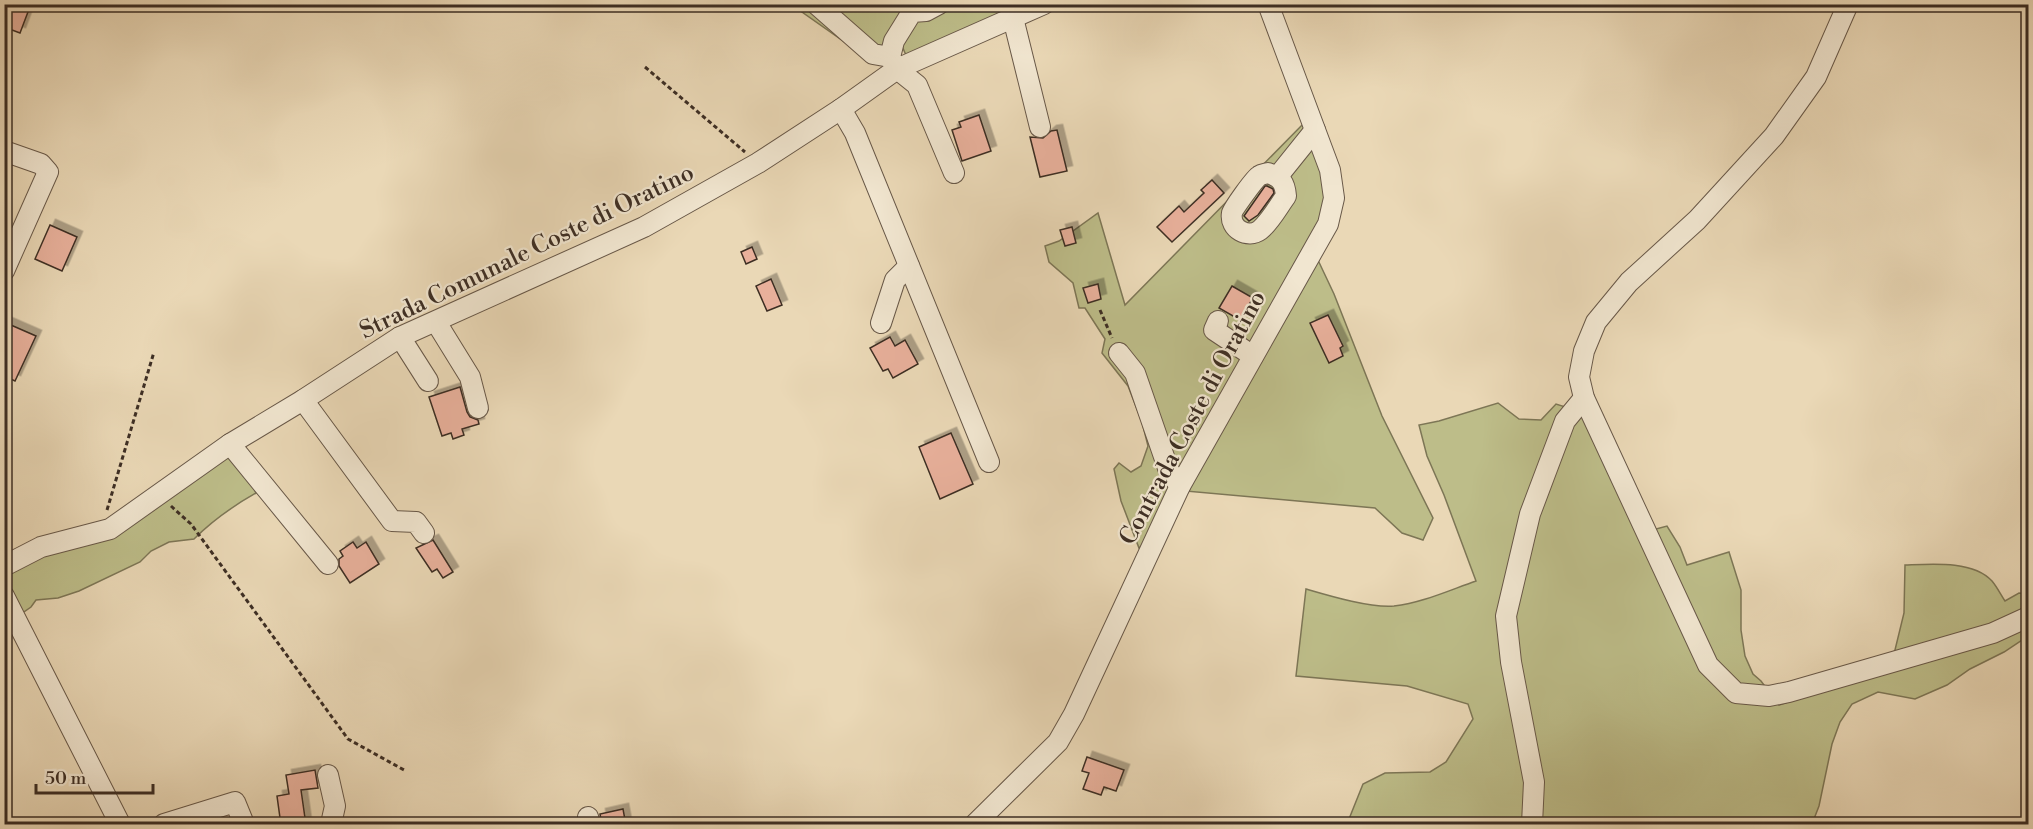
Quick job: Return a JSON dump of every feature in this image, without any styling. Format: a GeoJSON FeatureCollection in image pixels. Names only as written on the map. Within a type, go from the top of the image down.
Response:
{"type":"FeatureCollection","features":[{"type":"Feature","properties":{"kind":"street"},"geometry":{"type":"LineString","coordinates":[[816,4],[873,54],[894,63],[917,85],[954,172]]}},
{"type":"Feature","properties":{"kind":"street"},"geometry":{"type":"LineString","coordinates":[[894,63],[894,41],[912,12],[926,11],[939,4]]}},
{"type":"Feature","properties":{"kind":"street","name":"Strada Comunale Coste di Oratino"},"geometry":{"type":"LineString","coordinates":[[4,566],[41,547],[110,529],[230,444],[400,338],[644,227],[758,163],[841,109],[894,63],[1044,4]]}},
{"type":"Feature","properties":{"kind":"street","name":"Contrada Coste di Oratino"},"geometry":{"type":"LineString","coordinates":[[975,825],[1058,742],[1074,714],[1180,486],[1328,224],[1334,198],[1330,170],[1268,4]]}},
{"type":"Feature","properties":{"kind":"street"},"geometry":{"type":"LineString","coordinates":[[1848,4],[1816,77],[1774,136],[1697,220],[1629,282],[1596,322],[1584,351],[1579,377],[1584,398],[1708,665],[1736,693],[1769,696],[1789,692],[1993,633],[2028,617]]}},
{"type":"Feature","properties":{"kind":"street"},"geometry":{"type":"LineString","coordinates":[[1013,18],[1040,127]]}},
{"type":"Feature","properties":{"kind":"street"},"geometry":{"type":"LineString","coordinates":[[841,109],[855,133],[990,462]]}},
{"type":"Feature","properties":{"kind":"street"},"geometry":{"type":"LineString","coordinates":[[1278,176],[1315,130]]}},
{"type":"Feature","properties":{"kind":"street"},"geometry":{"type":"LineString","coordinates":[[4,151],[41,164],[48,172],[4,271]]}},
{"type":"Feature","properties":{"kind":"street"},"geometry":{"type":"LineString","coordinates":[[881,323],[895,280],[909,266]]}},
{"type":"Feature","properties":{"kind":"street"},"geometry":{"type":"LineString","coordinates":[[1218,321],[1214,330],[1253,356]]}},
{"type":"Feature","properties":{"kind":"street"},"geometry":{"type":"LineString","coordinates":[[436,322],[470,377],[478,408]]}},
{"type":"Feature","properties":{"kind":"street"},"geometry":{"type":"LineString","coordinates":[[400,338],[428,381]]}},
{"type":"Feature","properties":{"kind":"street"},"geometry":{"type":"LineString","coordinates":[[1119,353],[1135,373],[1169,471],[1180,486]]}},
{"type":"Feature","properties":{"kind":"street"},"geometry":{"type":"LineString","coordinates":[[1532,825],[1534,782],[1511,662],[1506,616],[1530,514],[1565,421],[1584,398]]}},
{"type":"Feature","properties":{"kind":"street"},"geometry":{"type":"LineString","coordinates":[[303,400],[392,521],[416,522],[424,533]]}},
{"type":"Feature","properties":{"kind":"street"},"geometry":{"type":"LineString","coordinates":[[230,444],[328,564]]}},
{"type":"Feature","properties":{"kind":"street"},"geometry":{"type":"LineString","coordinates":[[4,596],[120,825]]}},
{"type":"Feature","properties":{"kind":"street"},"geometry":{"type":"LineString","coordinates":[[328,775],[335,806],[331,825]]}},
{"type":"Feature","properties":{"kind":"street"},"geometry":{"type":"LineString","coordinates":[[164,825],[235,802],[244,825]]}},
{"type":"Feature","properties":{"kind":"path"},"geometry":{"type":"LineString","coordinates":[[645,68],[758,163]]}},
{"type":"Feature","properties":{"kind":"path"},"geometry":{"type":"LineString","coordinates":[[1100,310],[1119,353]]}},
{"type":"Feature","properties":{"kind":"path"},"geometry":{"type":"LineString","coordinates":[[110,529],[107,511],[154,352]]}},
{"type":"Feature","properties":{"kind":"path"},"geometry":{"type":"LineString","coordinates":[[159,494],[191,524],[348,739],[404,770]]}},
{"type":"Feature","properties":{"kind":"green space"},"geometry":{"type":"Polygon","coordinates":[[[792,5],[1026,5],[906,55],[901,44],[876,64],[792,5]]]}},
{"type":"Feature","properties":{"kind":"green space"},"geometry":{"type":"Polygon","coordinates":[[[1304,123],[1304,138],[1311,150],[1319,148],[1328,172],[1317,258],[1334,294],[1382,416],[1433,518],[1423,540],[1402,533],[1375,508],[1186,491],[1170,528],[1139,548],[1121,501],[1114,469],[1119,463],[1131,472],[1141,466],[1148,446],[1142,422],[1128,386],[1102,353],[1105,339],[1085,308],[1079,308],[1073,283],[1049,262],[1045,246],[1059,241],[1098,213],[1125,305],[1304,123]]]}},
{"type":"Feature","properties":{"kind":"green space"},"geometry":{"type":"Polygon","coordinates":[[[1498,403],[1519,419],[1541,420],[1556,404],[1585,413],[1641,533],[1667,526],[1680,547],[1687,565],[1729,552],[1741,590],[1741,630],[1745,656],[1753,674],[1779,705],[1882,670],[1895,650],[1904,613],[1905,565],[1963,566],[1984,574],[1992,581],[2005,601],[2019,593],[2028,594],[2028,636],[1947,685],[1915,699],[1878,692],[1852,704],[1840,722],[1832,744],[1819,806],[1812,824],[1347,824],[1363,784],[1385,773],[1430,772],[1446,762],[1473,719],[1468,704],[1407,686],[1296,676],[1306,589],[1362,603],[1394,606],[1425,599],[1476,581],[1427,456],[1419,425],[1498,403]]]}},
{"type":"Feature","properties":{"kind":"green space"},"geometry":{"type":"Polygon","coordinates":[[[230,453],[248,476],[256,493],[223,514],[194,539],[169,542],[151,551],[140,562],[79,591],[58,598],[36,600],[31,607],[5,625],[7,586],[5,573],[50,552],[230,453]]]}},
{"type":"Feature","properties":{"kind":"building"},"geometry":{"type":"Polygon","coordinates":[[[4,4],[31,4],[20,33],[4,27],[4,4]]]}},
{"type":"Feature","properties":{"kind":"building"},"geometry":{"type":"Polygon","coordinates":[[[979,115],[991,151],[962,161],[952,130],[961,127],[959,122],[979,115]]]}},
{"type":"Feature","properties":{"kind":"building"},"geometry":{"type":"Polygon","coordinates":[[[1057,130],[1067,171],[1040,177],[1030,137],[1043,138],[1051,131],[1057,130]]]}},
{"type":"Feature","properties":{"kind":"building"},"geometry":{"type":"Polygon","coordinates":[[[1212,180],[1224,193],[1172,242],[1157,227],[1179,206],[1184,212],[1204,193],[1201,190],[1212,180]]]}},
{"type":"Feature","properties":{"kind":"building"},"geometry":{"type":"Polygon","coordinates":[[[1265,186],[1273,189],[1274,193],[1258,215],[1249,221],[1244,216],[1265,186]]]}},
{"type":"Feature","properties":{"kind":"building"},"geometry":{"type":"Polygon","coordinates":[[[50,225],[77,237],[62,271],[35,259],[50,225]]]}},
{"type":"Feature","properties":{"kind":"building"},"geometry":{"type":"Polygon","coordinates":[[[1072,227],[1076,243],[1065,246],[1060,230],[1072,227]]]}},
{"type":"Feature","properties":{"kind":"building"},"geometry":{"type":"Polygon","coordinates":[[[752,247],[757,259],[746,264],[741,252],[752,247]]]}},
{"type":"Feature","properties":{"kind":"building"},"geometry":{"type":"Polygon","coordinates":[[[771,279],[782,305],[767,311],[756,286],[771,279]]]}},
{"type":"Feature","properties":{"kind":"building"},"geometry":{"type":"Polygon","coordinates":[[[1098,284],[1101,299],[1088,303],[1083,288],[1098,284]]]}},
{"type":"Feature","properties":{"kind":"building"},"geometry":{"type":"Polygon","coordinates":[[[1232,286],[1253,298],[1240,320],[1219,308],[1232,286]]]}},
{"type":"Feature","properties":{"kind":"building"},"geometry":{"type":"Polygon","coordinates":[[[1328,315],[1343,346],[1340,348],[1343,356],[1329,363],[1310,323],[1328,315]]]}},
{"type":"Feature","properties":{"kind":"building"},"geometry":{"type":"Polygon","coordinates":[[[4,322],[36,336],[15,381],[4,376],[4,322]]]}},
{"type":"Feature","properties":{"kind":"building"},"geometry":{"type":"Polygon","coordinates":[[[890,337],[895,346],[905,340],[918,364],[893,378],[888,369],[883,371],[870,348],[890,337]]]}},
{"type":"Feature","properties":{"kind":"building"},"geometry":{"type":"Polygon","coordinates":[[[460,387],[467,412],[470,417],[478,420],[479,424],[462,429],[464,435],[453,439],[451,433],[442,436],[429,397],[460,387]]]}},
{"type":"Feature","properties":{"kind":"building"},"geometry":{"type":"Polygon","coordinates":[[[951,433],[973,484],[940,499],[919,447],[951,433]]]}},
{"type":"Feature","properties":{"kind":"building"},"geometry":{"type":"Polygon","coordinates":[[[433,540],[453,572],[443,578],[437,569],[432,572],[416,548],[433,540]]]}},
{"type":"Feature","properties":{"kind":"building"},"geometry":{"type":"Polygon","coordinates":[[[353,542],[357,548],[366,542],[379,564],[350,583],[339,566],[339,559],[343,556],[340,551],[353,542]]]}},
{"type":"Feature","properties":{"kind":"building"},"geometry":{"type":"Polygon","coordinates":[[[1087,757],[1124,770],[1116,791],[1104,787],[1101,795],[1083,789],[1089,773],[1082,771],[1087,757]]]}},
{"type":"Feature","properties":{"kind":"building"},"geometry":{"type":"Polygon","coordinates":[[[315,770],[318,788],[301,790],[306,825],[281,825],[277,796],[289,794],[286,775],[315,770]]]}},
{"type":"Feature","properties":{"kind":"building"},"geometry":{"type":"Polygon","coordinates":[[[623,809],[626,825],[602,825],[600,814],[623,809]]]}}]}
